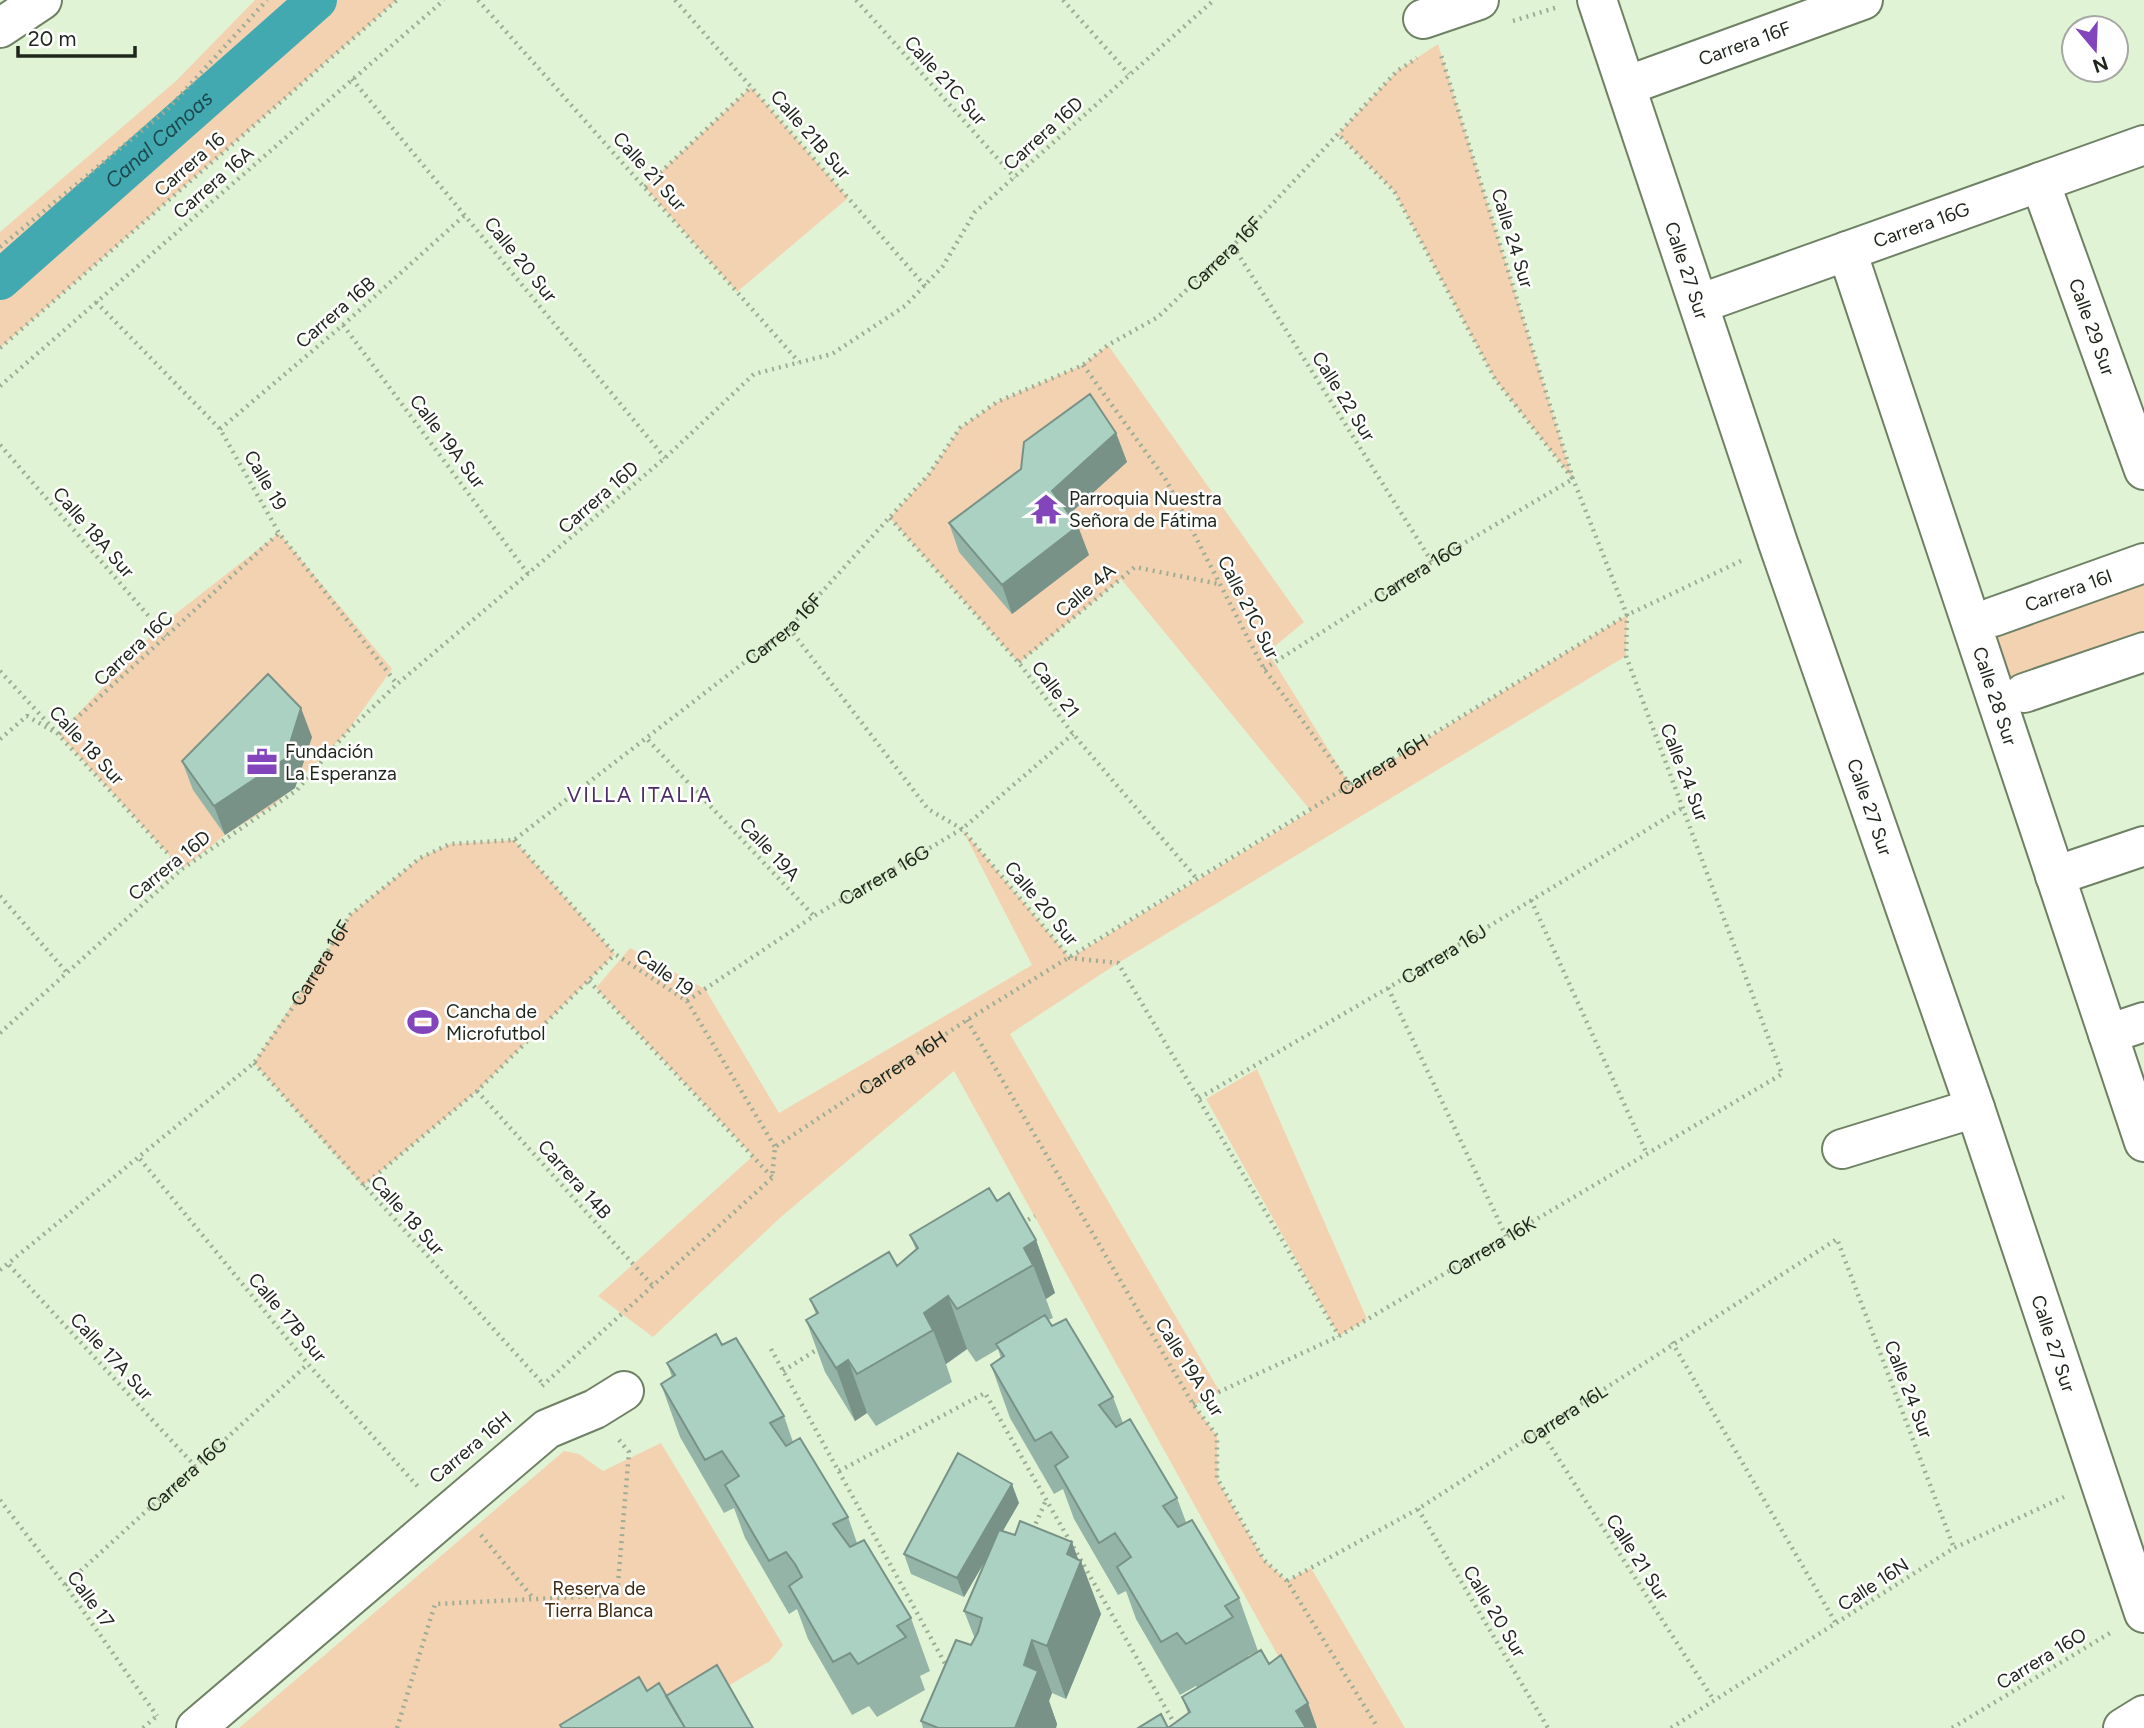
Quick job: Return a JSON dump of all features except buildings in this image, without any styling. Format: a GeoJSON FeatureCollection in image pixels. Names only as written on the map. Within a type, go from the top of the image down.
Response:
{"type":"FeatureCollection","features":[{"type":"Feature","properties":{"kind":"street"},"geometry":{"type":"LineString","coordinates":[[0,28],[42,0]]}},
{"type":"Feature","properties":{"kind":"street","name":"Carrera 16F"},"geometry":{"type":"LineString","coordinates":[[1626,86],[1863,0]]}},
{"type":"Feature","properties":{"kind":"street","name":"Calle 27 Sur"},"geometry":{"type":"LineString","coordinates":[[1582,2],[1626,86],[1777,543],[1975,1108],[2144,1613]]}},
{"type":"Feature","properties":{"kind":"street"},"geometry":{"type":"LineString","coordinates":[[1430,38],[1491,12]]}},
{"type":"Feature","properties":{"kind":"street","name":"Carrera 16G"},"geometry":{"type":"LineString","coordinates":[[1699,304],[2144,145]]}},
{"type":"Feature","properties":{"kind":"street","name":"Calle 29 Sur"},"geometry":{"type":"LineString","coordinates":[[2040,182],[2144,470]]}},
{"type":"Feature","properties":{"kind":"street","name":"Calle 28 Sur"},"geometry":{"type":"LineString","coordinates":[[1847,251],[2144,1142]]}},
{"type":"Feature","properties":{"kind":"street","name":"Carrera 16I"},"geometry":{"type":"LineString","coordinates":[[1993,617],[2144,563]]}},
{"type":"Feature","properties":{"kind":"street"},"geometry":{"type":"LineString","coordinates":[[2024,693],[2144,652]]}},
{"type":"Feature","properties":{"kind":"street"},"geometry":{"type":"LineString","coordinates":[[2055,877],[2144,846]]}},
{"type":"Feature","properties":{"kind":"street"},"geometry":{"type":"LineString","coordinates":[[2108,1034],[2144,1022]]}},
{"type":"Feature","properties":{"kind":"street"},"geometry":{"type":"LineString","coordinates":[[1842,1149],[1975,1108]]}},
{"type":"Feature","properties":{"kind":"street","name":"Carrera 16H"},"geometry":{"type":"LineString","coordinates":[[182,1717],[547,1429],[609,1400]]}},
{"type":"Feature","properties":{"kind":"street"},"geometry":{"type":"LineString","coordinates":[[2123,1728],[2144,1715]]}},
{"type":"Feature","properties":{"kind":"path"},"geometry":{"type":"LineString","coordinates":[[0,247],[167,110],[267,0]]}},
{"type":"Feature","properties":{"kind":"path","name":"Carrera 16"},"geometry":{"type":"LineString","coordinates":[[0,348],[397,0]]}},
{"type":"Feature","properties":{"kind":"path","name":"Carrera 16A"},"geometry":{"type":"LineString","coordinates":[[0,386],[444,0]]}},
{"type":"Feature","properties":{"kind":"path","name":"Calle 21 Sur"},"geometry":{"type":"LineString","coordinates":[[478,0],[799,362]]}},
{"type":"Feature","properties":{"kind":"path","name":"Calle 21B Sur"},"geometry":{"type":"LineString","coordinates":[[675,0],[926,287]]}},
{"type":"Feature","properties":{"kind":"path","name":"Calle 21C Sur"},"geometry":{"type":"LineString","coordinates":[[856,0],[1015,178]]}},
{"type":"Feature","properties":{"kind":"path"},"geometry":{"type":"LineString","coordinates":[[1063,0],[1129,74]]}},
{"type":"Feature","properties":{"kind":"path","name":"Carrera 16D"},"geometry":{"type":"LineString","coordinates":[[0,1033],[182,869],[297,790],[347,732],[397,684],[665,458],[754,374],[832,354],[905,306],[926,287],[943,266],[975,212],[1214,0]]}},
{"type":"Feature","properties":{"kind":"path"},"geometry":{"type":"LineString","coordinates":[[1491,12],[1582,2]]}},
{"type":"Feature","properties":{"kind":"path","name":"Carrera 16F"},"geometry":{"type":"LineString","coordinates":[[0,1270],[140,1159],[254,1063],[295,1004],[350,915],[420,858],[450,844],[514,841],[648,740],[789,628],[929,474],[960,428],[997,402],[1083,365],[1108,345],[1158,317],[1233,246],[1430,38]]}},
{"type":"Feature","properties":{"kind":"path","name":"Calle 24 Sur"},"geometry":{"type":"LineString","coordinates":[[1430,38],[1573,479],[1627,615],[1626,656],[1782,1074]]}},
{"type":"Feature","properties":{"kind":"path","name":"Calle 20 Sur"},"geometry":{"type":"LineString","coordinates":[[352,79],[665,458]]}},
{"type":"Feature","properties":{"kind":"path"},"geometry":{"type":"LineString","coordinates":[[645,187],[751,87]]}},
{"type":"Feature","properties":{"kind":"path","name":"Calle 24 Sur"},"geometry":{"type":"LineString","coordinates":[[1338,134],[1394,191],[1495,379],[1573,479]]}},
{"type":"Feature","properties":{"kind":"path","name":"Carrera 16B"},"geometry":{"type":"LineString","coordinates":[[220,429],[343,325],[466,214]]}},
{"type":"Feature","properties":{"kind":"path","name":"Calle 22 Sur"},"geometry":{"type":"LineString","coordinates":[[1233,246],[1432,562]]}},
{"type":"Feature","properties":{"kind":"path","name":"Calle 19"},"geometry":{"type":"LineString","coordinates":[[96,302],[220,429],[279,533],[397,684]]}},
{"type":"Feature","properties":{"kind":"path","name":"Calle 19A Sur"},"geometry":{"type":"LineString","coordinates":[[343,325],[529,575]]}},
{"type":"Feature","properties":{"kind":"path","name":"Calle 21C Sur"},"geometry":{"type":"LineString","coordinates":[[1083,365],[1166,480],[1264,669],[1351,786]]}},
{"type":"Feature","properties":{"kind":"path","name":"Calle 18A Sur"},"geometry":{"type":"LineString","coordinates":[[0,445],[166,636]]}},
{"type":"Feature","properties":{"kind":"path","name":"Carrera 16G"},"geometry":{"type":"LineString","coordinates":[[1264,669],[1432,562],[1573,479]]}},
{"type":"Feature","properties":{"kind":"path","name":"Calle 21"},"geometry":{"type":"LineString","coordinates":[[890,518],[1019,663],[1073,734],[1197,879]]}},
{"type":"Feature","properties":{"kind":"path","name":"Carrera 16C"},"geometry":{"type":"LineString","coordinates":[[59,734],[279,533]]}},
{"type":"Feature","properties":{"kind":"path","name":"Carrera 16H"},"geometry":{"type":"LineString","coordinates":[[775,1147],[967,1020],[1627,615],[1777,543]]}},
{"type":"Feature","properties":{"kind":"path","name":"Calle 4A"},"geometry":{"type":"LineString","coordinates":[[1019,663],[1135,567],[1220,584]]}},
{"type":"Feature","properties":{"kind":"path","name":"Calle 20 Sur"},"geometry":{"type":"LineString","coordinates":[[789,628],[928,809],[962,830],[1070,958],[1118,963],[1339,1336]]}},
{"type":"Feature","properties":{"kind":"path","name":"Calle 18 Sur"},"geometry":{"type":"LineString","coordinates":[[0,671],[182,869]]}},
{"type":"Feature","properties":{"kind":"path"},"geometry":{"type":"LineString","coordinates":[[0,739],[27,716],[59,734]]}},
{"type":"Feature","properties":{"kind":"path","name":"Carrera 16G"},"geometry":{"type":"LineString","coordinates":[[687,1001],[814,916],[962,830],[1073,734]]}},
{"type":"Feature","properties":{"kind":"path","name":"Calle 19A"},"geometry":{"type":"LineString","coordinates":[[648,740],[814,916]]}},
{"type":"Feature","properties":{"kind":"path","name":"Carrera 16J"},"geometry":{"type":"LineString","coordinates":[[1199,1098],[1388,988],[1684,807]]}},
{"type":"Feature","properties":{"kind":"path","name":"Calle 19"},"geometry":{"type":"LineString","coordinates":[[514,841],[615,954],[687,1001],[775,1147]]}},
{"type":"Feature","properties":{"kind":"path"},"geometry":{"type":"LineString","coordinates":[[0,896],[68,974]]}},
{"type":"Feature","properties":{"kind":"path"},"geometry":{"type":"LineString","coordinates":[[1531,900],[1647,1154]]}},
{"type":"Feature","properties":{"kind":"path"},"geometry":{"type":"LineString","coordinates":[[363,1186],[477,1091],[615,954]]}},
{"type":"Feature","properties":{"kind":"path"},"geometry":{"type":"LineString","coordinates":[[589,981],[772,1178]]}},
{"type":"Feature","properties":{"kind":"path"},"geometry":{"type":"LineString","coordinates":[[1388,988],[1506,1236]]}},
{"type":"Feature","properties":{"kind":"path","name":"Calle 19A Sur"},"geometry":{"type":"LineString","coordinates":[[967,1020],[1193,1404],[1217,1436],[1216,1478],[1264,1560],[1287,1581],[1378,1728]]}},
{"type":"Feature","properties":{"kind":"path","name":"Calle 18 Sur"},"geometry":{"type":"LineString","coordinates":[[254,1063],[544,1385]]}},
{"type":"Feature","properties":{"kind":"path","name":"Carrera 16K"},"geometry":{"type":"LineString","coordinates":[[1193,1404],[1339,1336],[1782,1074]]}},
{"type":"Feature","properties":{"kind":"path","name":"Carrera 14B"},"geometry":{"type":"LineString","coordinates":[[477,1091],[652,1285]]}},
{"type":"Feature","properties":{"kind":"path"},"geometry":{"type":"LineString","coordinates":[[534,1393],[597,1339],[652,1285],[772,1178],[775,1147]]}},
{"type":"Feature","properties":{"kind":"path","name":"Calle 17B Sur"},"geometry":{"type":"LineString","coordinates":[[140,1159],[308,1364],[420,1490]]}},
{"type":"Feature","properties":{"kind":"path"},"geometry":{"type":"LineString","coordinates":[[1012,1230],[1035,1216]]}},
{"type":"Feature","properties":{"kind":"path","name":"Calle 24 Sur"},"geometry":{"type":"LineString","coordinates":[[1837,1239],[1954,1548]]}},
{"type":"Feature","properties":{"kind":"path","name":"Carrera 16L"},"geometry":{"type":"LineString","coordinates":[[1287,1581],[1418,1509],[1672,1342],[1837,1239]]}},
{"type":"Feature","properties":{"kind":"path","name":"Calle 17A Sur"},"geometry":{"type":"LineString","coordinates":[[9,1265],[195,1466]]}},
{"type":"Feature","properties":{"kind":"path"},"geometry":{"type":"LineString","coordinates":[[783,1371],[828,1342]]}},
{"type":"Feature","properties":{"kind":"path"},"geometry":{"type":"LineString","coordinates":[[1672,1342],[1837,1625]]}},
{"type":"Feature","properties":{"kind":"path"},"geometry":{"type":"LineString","coordinates":[[771,1349],[948,1668]]}},
{"type":"Feature","properties":{"kind":"path","name":"Carrera 16G"},"geometry":{"type":"LineString","coordinates":[[65,1585],[308,1364]]}},
{"type":"Feature","properties":{"kind":"path"},"geometry":{"type":"LineString","coordinates":[[839,1471],[985,1393],[1177,1728]]}},
{"type":"Feature","properties":{"kind":"path"},"geometry":{"type":"LineString","coordinates":[[397,1728],[435,1604],[617,1595],[629,1452],[609,1400]]}},
{"type":"Feature","properties":{"kind":"path","name":"Calle 21 Sur"},"geometry":{"type":"LineString","coordinates":[[1540,1430],[1713,1699]]}},
{"type":"Feature","properties":{"kind":"path","name":"Calle 16N"},"geometry":{"type":"LineString","coordinates":[[1671,1728],[1713,1699],[1837,1625],[1954,1548],[2100,1480]]}},
{"type":"Feature","properties":{"kind":"path","name":"Carrera 16H"},"geometry":{"type":"LineString","coordinates":[[410,1499],[430,1481]]}},
{"type":"Feature","properties":{"kind":"path","name":"Calle 17"},"geometry":{"type":"LineString","coordinates":[[0,1500],[65,1585],[157,1716]]}},
{"type":"Feature","properties":{"kind":"path"},"geometry":{"type":"LineString","coordinates":[[1029,1538],[1046,1500]]}},
{"type":"Feature","properties":{"kind":"path","name":"Calle 20 Sur"},"geometry":{"type":"LineString","coordinates":[[1418,1509],[1548,1728]]}},
{"type":"Feature","properties":{"kind":"path"},"geometry":{"type":"LineString","coordinates":[[480,1534],[534,1599]]}},
{"type":"Feature","properties":{"kind":"path","name":"Carrera 16O"},"geometry":{"type":"LineString","coordinates":[[1952,1728],[2144,1613]]}},
{"type":"Feature","properties":{"kind":"path"},"geometry":{"type":"LineString","coordinates":[[142,1728],[157,1716],[182,1717]]}},
{"type":"Feature","properties":{"kind":"green space"},"geometry":{"type":"Polygon","coordinates":[[[255,0],[397,0],[0,348],[0,232],[176,81],[255,0]]]}},
{"type":"Feature","properties":{"kind":"green space"},"geometry":{"type":"Polygon","coordinates":[[[1438,44],[1573,479],[1495,379],[1394,191],[1338,134],[1397,71],[1438,44]]]}},
{"type":"Feature","properties":{"kind":"green space"},"geometry":{"type":"Polygon","coordinates":[[[751,87],[848,198],[737,292],[645,187],[751,87]]]}},
{"type":"Feature","properties":{"kind":"green space"},"geometry":{"type":"Polygon","coordinates":[[[1108,345],[1304,622],[1268,652],[1351,786],[1627,615],[1626,656],[1118,963],[1010,1034],[1220,1392],[1194,1405],[1217,1436],[1218,1481],[1264,1560],[1287,1581],[1311,1568],[1405,1728],[1318,1728],[954,1071],[781,1217],[653,1337],[598,1296],[753,1156],[596,988],[630,948],[705,989],[779,1113],[1032,965],[962,829],[1070,958],[1311,811],[1121,579],[1019,663],[890,518],[929,474],[960,428],[997,402],[1083,365],[1108,345]]]}},
{"type":"Feature","properties":{"kind":"green space"},"geometry":{"type":"Polygon","coordinates":[[[279,533],[392,669],[347,732],[274,805],[225,835],[182,869],[59,734],[160,626],[279,533]]]}},
{"type":"Feature","properties":{"kind":"green space"},"geometry":{"type":"Polygon","coordinates":[[[2144,572],[2144,640],[2014,687],[1992,626],[2144,572]]]}},
{"type":"Feature","properties":{"kind":"green space"},"geometry":{"type":"Polygon","coordinates":[[[514,840],[615,954],[477,1091],[363,1186],[254,1063],[350,915],[420,858],[450,844],[514,840]]]}},
{"type":"Feature","properties":{"kind":"green space"},"geometry":{"type":"Polygon","coordinates":[[[1257,1069],[1367,1319],[1339,1336],[1206,1099],[1257,1069]]]}},
{"type":"Feature","properties":{"kind":"green space","name":"Reserva de Tierra Blanca"},"geometry":{"type":"Polygon","coordinates":[[[661,1443],[783,1645],[770,1661],[658,1728],[239,1728],[564,1451],[579,1454],[603,1471],[661,1443]]]}},
{"type":"Feature","properties":{"kind":"waterway","name":"Canal Canoas"},"geometry":{"type":"LineString","coordinates":[[0,280],[317,0]]}},
{"type":"Feature","properties":{"kind":"place","name":"Parroquia Nuestra Señora de Fátima"},"geometry":{"type":"Point","coordinates":[1046,509]}},
{"type":"Feature","properties":{"kind":"place","name":"Fundación La Esperanza"},"geometry":{"type":"Point","coordinates":[262,762]}},
{"type":"Feature","properties":{"kind":"place","name":"Cancha de Microfutbol"},"geometry":{"type":"Point","coordinates":[423,1022]}},
{"type":"Feature","properties":{"kind":"district","name":"VILLA ITALIA"},"geometry":{"type":"Point","coordinates":[640,795]}}]}
